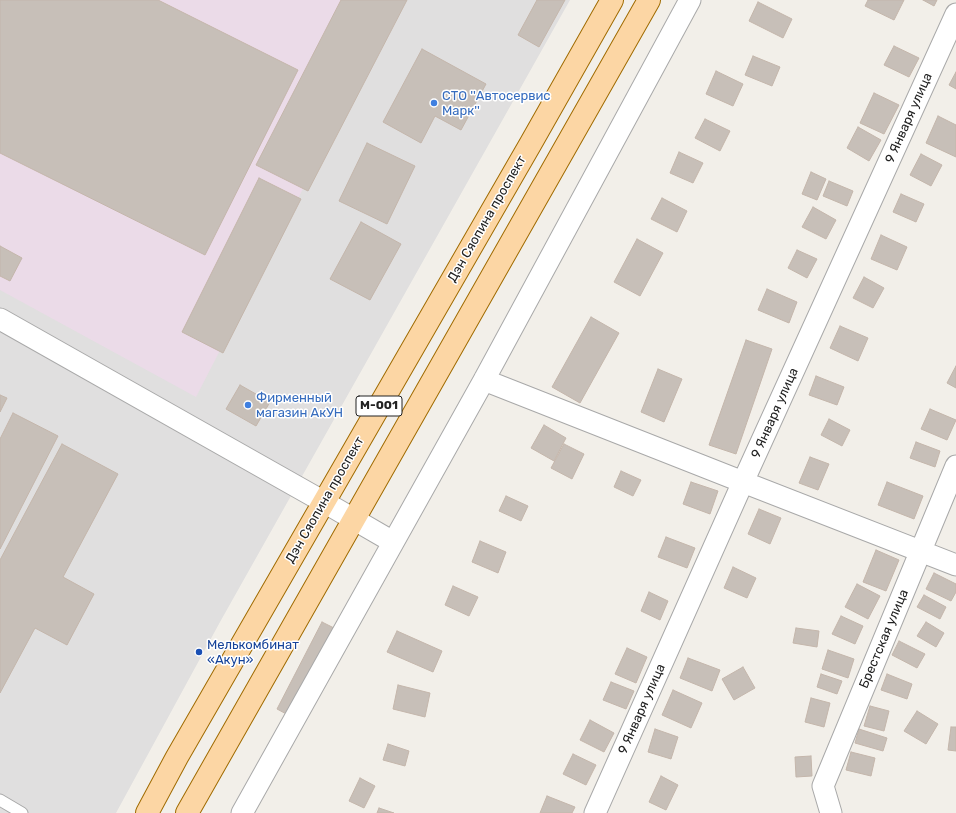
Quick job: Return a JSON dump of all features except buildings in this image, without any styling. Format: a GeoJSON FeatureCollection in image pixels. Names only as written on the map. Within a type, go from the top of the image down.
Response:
{"type":"FeatureCollection","features":[{"type":"Feature","properties":{"kind":"main road","name":"Дэн Сяопина проспект"},"geometry":{"type":"LineString","coordinates":[[147,813],[177,757],[612,0]]}},
{"type":"Feature","properties":{"kind":"main road","name":"M-001"},"geometry":{"type":"LineString","coordinates":[[187,813],[355,520],[649,0]]}},
{"type":"Feature","properties":{"kind":"street"},"geometry":{"type":"LineString","coordinates":[[242,813],[484,380],[690,0]]}},
{"type":"Feature","properties":{"kind":"street","name":"9 Января улица"},"geometry":{"type":"LineString","coordinates":[[595,813],[743,482],[956,14]]}},
{"type":"Feature","properties":{"kind":"street"},"geometry":{"type":"LineString","coordinates":[[0,319],[393,542]]}},
{"type":"Feature","properties":{"kind":"street"},"geometry":{"type":"LineString","coordinates":[[484,380],[956,565]]}},
{"type":"Feature","properties":{"kind":"street","name":"Брестская улица"},"geometry":{"type":"LineString","coordinates":[[831,813],[824,786],[956,466]]}},
{"type":"Feature","properties":{"kind":"lane"},"geometry":{"type":"LineString","coordinates":[[0,800],[22,813]]}},
{"type":"Feature","properties":{"kind":"shaded area"},"geometry":{"type":"Polygon","coordinates":[[[0,0],[570,0],[220,622],[116,813],[0,813],[0,0]]]}},
{"type":"Feature","properties":{"kind":"shaded area"},"geometry":{"type":"Polygon","coordinates":[[[0,0],[400,0],[196,397],[0,290],[0,0]]]}},
{"type":"Feature","properties":{"kind":"place","name":"СТО ''Автосервис Марк''"},"geometry":{"type":"Point","coordinates":[434,103]}},
{"type":"Feature","properties":{"kind":"place","name":"Фирменный магазин АкУН"},"geometry":{"type":"Point","coordinates":[248,405]}},
{"type":"Feature","properties":{"kind":"place","name":"Мелькомбинат «Акун»"},"geometry":{"type":"Point","coordinates":[199,652]}}]}
